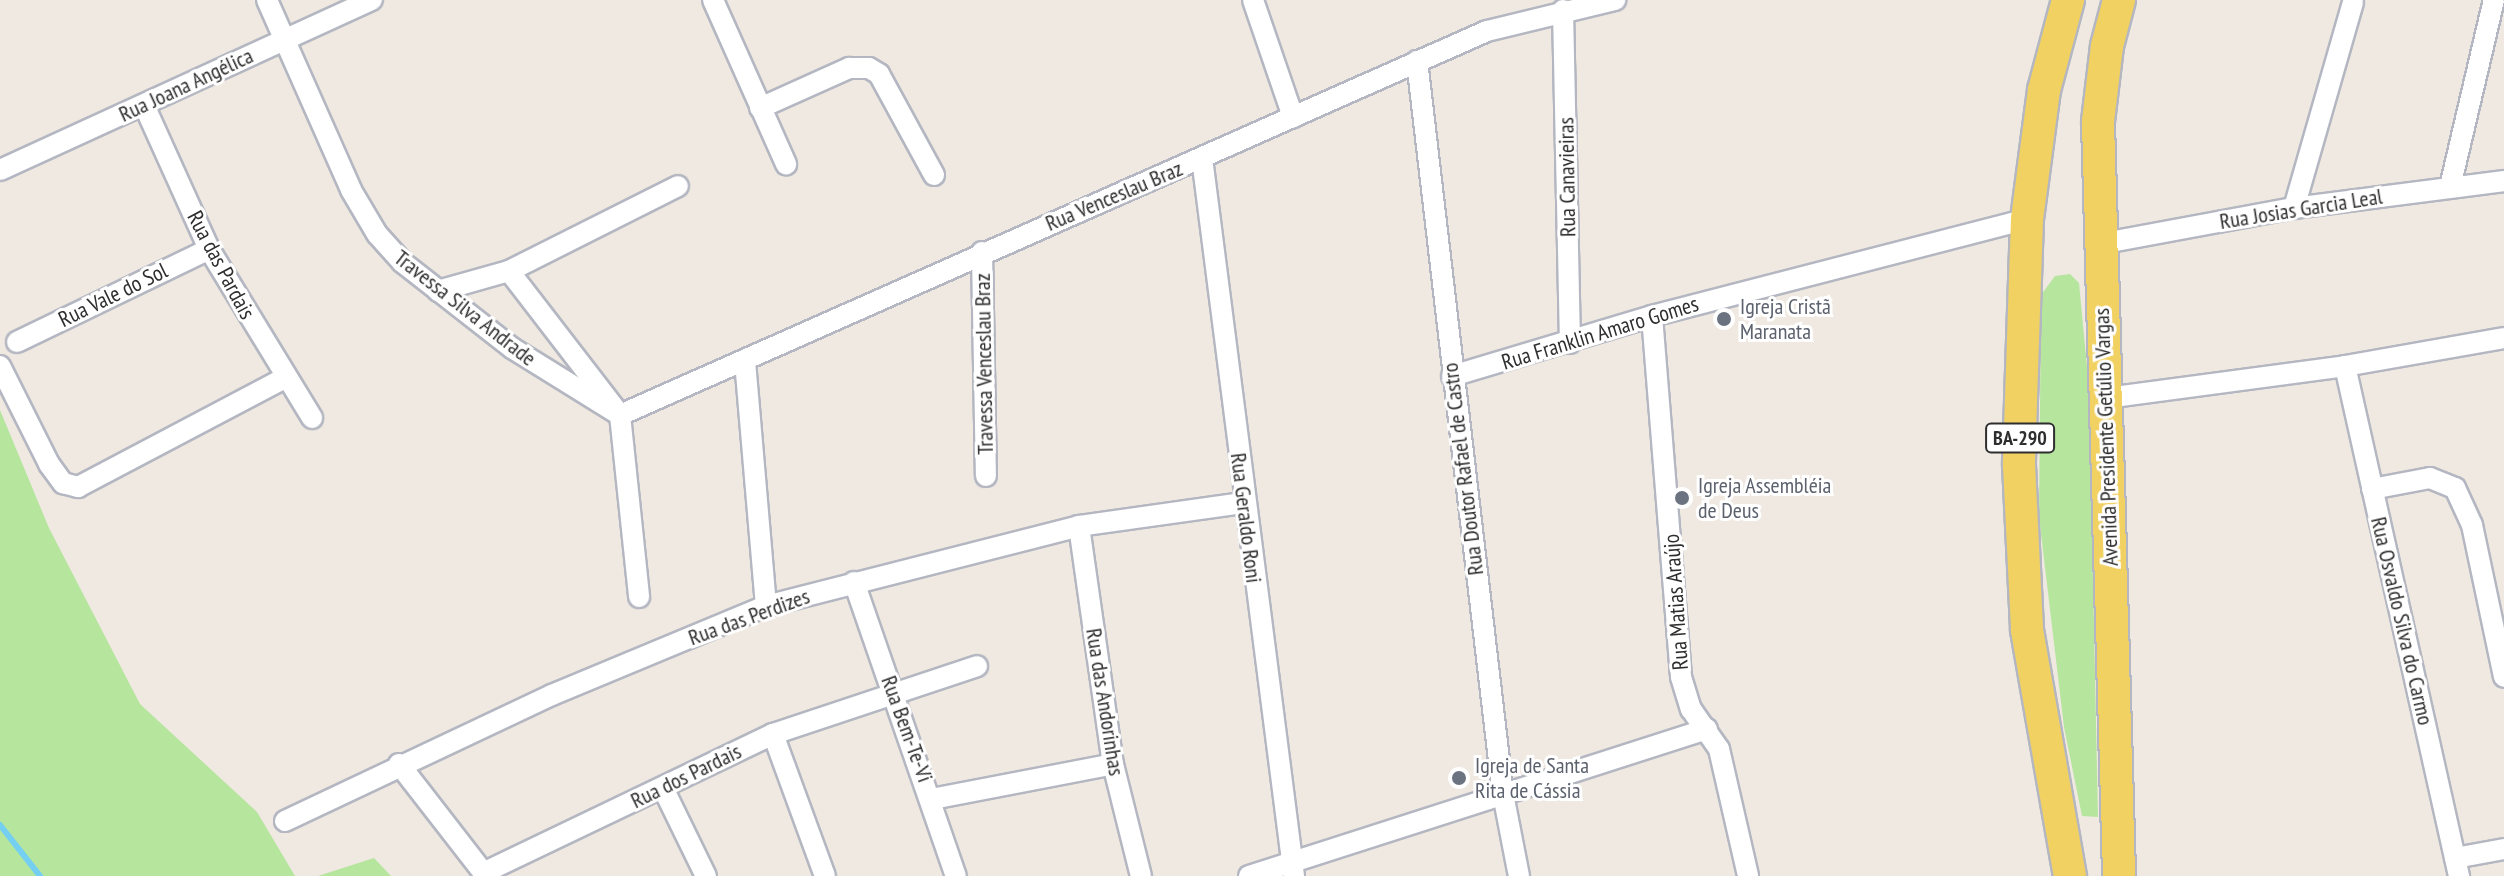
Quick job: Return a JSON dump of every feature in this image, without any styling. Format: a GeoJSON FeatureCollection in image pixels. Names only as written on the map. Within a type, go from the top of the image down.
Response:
{"type":"FeatureCollection","features":[{"type":"Feature","properties":{"kind":"main road","name":"BA-290"},"geometry":{"type":"LineString","coordinates":[[2068,0],[2044,90],[2027,219],[2019,465],[2022,560],[2035,689],[2070,876]]}},
{"type":"Feature","properties":{"kind":"main road","name":"Avenida Presidente Getúlio Vargas"},"geometry":{"type":"LineString","coordinates":[[2119,0],[2107,46],[2098,122],[2119,876]]}},
{"type":"Feature","properties":{"kind":"street","name":"Travessa Silva Andrade"},"geometry":{"type":"LineString","coordinates":[[267,0],[282,39],[377,234],[438,291],[547,372],[620,415]]}},
{"type":"Feature","properties":{"kind":"street","name":"Rua Joana Angélica"},"geometry":{"type":"LineString","coordinates":[[0,170],[372,0]]}},
{"type":"Feature","properties":{"kind":"street"},"geometry":{"type":"LineString","coordinates":[[713,0],[786,164]]}},
{"type":"Feature","properties":{"kind":"street"},"geometry":{"type":"LineString","coordinates":[[1253,0],[1293,117]]}},
{"type":"Feature","properties":{"kind":"street","name":"Rua Venceslau Braz"},"geometry":{"type":"LineString","coordinates":[[620,415],[982,252],[1487,31],[1563,10],[1615,0]]}},
{"type":"Feature","properties":{"kind":"street"},"geometry":{"type":"LineString","coordinates":[[2450,187],[2494,0]]}},
{"type":"Feature","properties":{"kind":"street"},"geometry":{"type":"LineString","coordinates":[[2294,208],[2353,2]]}},
{"type":"Feature","properties":{"kind":"street","name":"Rua Canavieiras"},"geometry":{"type":"LineString","coordinates":[[1563,10],[1570,343]]}},
{"type":"Feature","properties":{"kind":"street","name":"Rua Doutor Rafael de Castro"},"geometry":{"type":"LineString","coordinates":[[1417,61],[1503,794],[1519,876]]}},
{"type":"Feature","properties":{"kind":"street"},"geometry":{"type":"LineString","coordinates":[[760,108],[849,68],[869,68],[879,74],[934,175]]}},
{"type":"Feature","properties":{"kind":"street","name":"Rua das Pardais"},"geometry":{"type":"LineString","coordinates":[[144,105],[209,249],[312,418]]}},
{"type":"Feature","properties":{"kind":"street","name":"Rua Geraldo Roni"},"geometry":{"type":"LineString","coordinates":[[1202,158],[1243,503],[1293,870]]}},
{"type":"Feature","properties":{"kind":"street","name":"Rua Josias Garcia Leal"},"geometry":{"type":"LineString","coordinates":[[2099,244],[2294,208],[2504,181]]}},
{"type":"Feature","properties":{"kind":"street"},"geometry":{"type":"LineString","coordinates":[[438,291],[509,271],[678,186]]}},
{"type":"Feature","properties":{"kind":"street","name":"Rua Franklin Amaro Gomes"},"geometry":{"type":"LineString","coordinates":[[1452,376],[1652,316],[2027,219]]}},
{"type":"Feature","properties":{"kind":"street","name":"Rua Vale do Sol"},"geometry":{"type":"LineString","coordinates":[[17,342],[209,249]]}},
{"type":"Feature","properties":{"kind":"street","name":"Travessa Venceslau Braz"},"geometry":{"type":"LineString","coordinates":[[982,252],[986,476]]}},
{"type":"Feature","properties":{"kind":"street"},"geometry":{"type":"LineString","coordinates":[[509,271],[620,415],[639,597]]}},
{"type":"Feature","properties":{"kind":"street","name":"Rua Matias Araújo"},"geometry":{"type":"LineString","coordinates":[[1652,316],[1681,677],[1691,709],[1719,749],[1748,876]]}},
{"type":"Feature","properties":{"kind":"street"},"geometry":{"type":"LineString","coordinates":[[2106,398],[2345,366],[2504,338]]}},
{"type":"Feature","properties":{"kind":"street"},"geometry":{"type":"LineString","coordinates":[[745,361],[766,606]]}},
{"type":"Feature","properties":{"kind":"street"},"geometry":{"type":"LineString","coordinates":[[0,366],[49,464],[63,483],[78,487],[285,378]]}},
{"type":"Feature","properties":{"kind":"street","name":"Rua Osvaldo Silva do Carmo"},"geometry":{"type":"LineString","coordinates":[[2345,366],[2457,867]]}},
{"type":"Feature","properties":{"kind":"street"},"geometry":{"type":"LineString","coordinates":[[2372,489],[2430,478],[2455,488],[2472,525],[2504,677]]}},
{"type":"Feature","properties":{"kind":"street","name":"Rua das Perdizes"},"geometry":{"type":"LineString","coordinates":[[285,821],[399,764],[766,606],[1079,526],[1243,503]]}},
{"type":"Feature","properties":{"kind":"street","name":"Rua das Andorinhas"},"geometry":{"type":"LineString","coordinates":[[1079,526],[1113,764],[1141,876]]}},
{"type":"Feature","properties":{"kind":"street","name":"Rua Bem-Te-Vi"},"geometry":{"type":"LineString","coordinates":[[854,582],[932,799],[956,876]]}},
{"type":"Feature","properties":{"kind":"street","name":"Rua dos Pardais"},"geometry":{"type":"LineString","coordinates":[[485,874],[773,734],[977,666]]}},
{"type":"Feature","properties":{"kind":"street"},"geometry":{"type":"LineString","coordinates":[[1249,876],[1293,870],[1503,794],[1707,729]]}},
{"type":"Feature","properties":{"kind":"street"},"geometry":{"type":"LineString","coordinates":[[773,734],[825,876]]}},
{"type":"Feature","properties":{"kind":"street"},"geometry":{"type":"LineString","coordinates":[[399,764],[485,874]]}},
{"type":"Feature","properties":{"kind":"street"},"geometry":{"type":"LineString","coordinates":[[932,799],[1113,764]]}},
{"type":"Feature","properties":{"kind":"street"},"geometry":{"type":"LineString","coordinates":[[663,788],[706,876]]}},
{"type":"Feature","properties":{"kind":"street"},"geometry":{"type":"LineString","coordinates":[[2457,867],[2504,849]]}},
{"type":"Feature","properties":{"kind":"green space"},"geometry":{"type":"Polygon","coordinates":[[[2070,274],[2079,283],[2089,388],[2098,817],[2082,816],[2064,727],[2039,517],[2041,295],[2055,276],[2070,274]]]}},
{"type":"Feature","properties":{"kind":"green space"},"geometry":{"type":"Polygon","coordinates":[[[0,410],[49,528],[140,704],[257,812],[295,876],[0,876],[0,410]]]}},
{"type":"Feature","properties":{"kind":"green space"},"geometry":{"type":"Polygon","coordinates":[[[374,858],[391,876],[318,876],[374,858]]]}},
{"type":"Feature","properties":{"kind":"waterway"},"geometry":{"type":"LineString","coordinates":[[0,825],[40,876]]}},
{"type":"Feature","properties":{"kind":"place","name":"Igreja Cristã Maranata"},"geometry":{"type":"Point","coordinates":[1724,319]}},
{"type":"Feature","properties":{"kind":"place","name":"Igreja Assembléia de Deus"},"geometry":{"type":"Point","coordinates":[1682,498]}},
{"type":"Feature","properties":{"kind":"place","name":"Igreja de Santa Rita de Cássia"},"geometry":{"type":"Point","coordinates":[1459,778]}}]}
